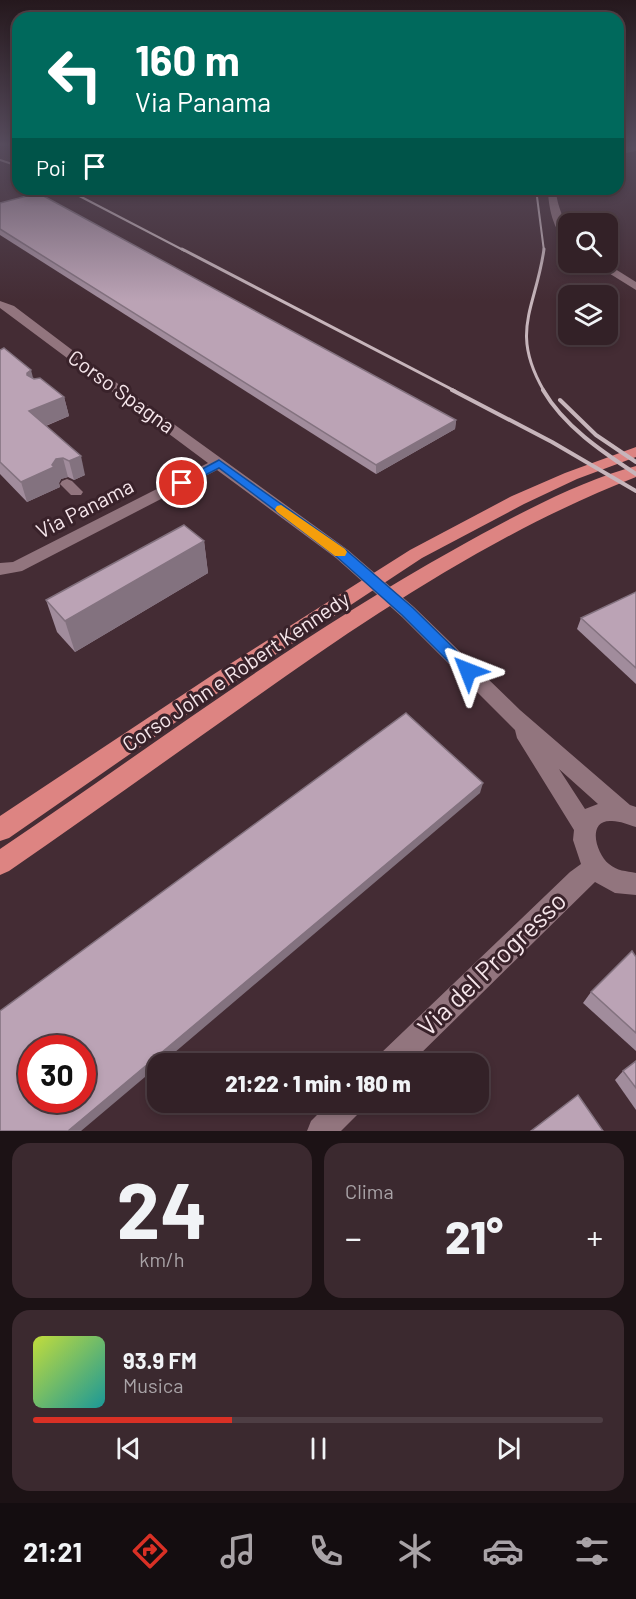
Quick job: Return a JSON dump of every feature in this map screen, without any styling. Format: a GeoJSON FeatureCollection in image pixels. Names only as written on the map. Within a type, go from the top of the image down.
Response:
{"type":"FeatureCollection","features":[{"type":"Feature","properties":{"kind":"highway","name":"Corso John e Robert Kennedy"},"geometry":{"type":"LineString","coordinates":[[0,863],[335,618],[416,554],[518,500],[571,476],[636,452]]}},
{"type":"Feature","properties":{"kind":"highway","name":"Corso John e Robert Kennedy"},"geometry":{"type":"LineString","coordinates":[[0,830],[335,618],[535,514],[636,471]]}},
{"type":"Feature","properties":{"kind":"street"},"geometry":{"type":"LineString","coordinates":[[552,196],[558,222]]}},
{"type":"Feature","properties":{"kind":"street"},"geometry":{"type":"LineString","coordinates":[[614,273],[636,287]]}},
{"type":"Feature","properties":{"kind":"street","name":"Corso Spagna"},"geometry":{"type":"LineString","coordinates":[[1,298],[10,308],[342,554],[408,612],[513,716],[629,814]]}},
{"type":"Feature","properties":{"kind":"street","name":"Via Panama"},"geometry":{"type":"LineString","coordinates":[[0,569],[16,567],[219,463]]}},
{"type":"Feature","properties":{"kind":"street","name":"Corso Spagna"},"geometry":{"type":"LineString","coordinates":[[513,716],[584,826]]}},
{"type":"Feature","properties":{"kind":"street","name":"Corso Spagna"},"geometry":{"type":"LineString","coordinates":[[596,867],[585,851],[582,838],[584,826],[599,812],[629,814]]}},
{"type":"Feature","properties":{"kind":"street"},"geometry":{"type":"LineString","coordinates":[[596,867],[617,882],[635,886]]}},
{"type":"Feature","properties":{"kind":"street","name":"Via del Progresso"},"geometry":{"type":"LineString","coordinates":[[401,1053],[579,880],[596,867]]}},
{"type":"Feature","properties":{"kind":"street"},"geometry":{"type":"LineString","coordinates":[[321,1131],[339,1113]]}},
{"type":"Feature","properties":{"kind":"building"},"geometry":{"type":"Polygon","coordinates":[[[27,196],[43,196],[456,420],[376,465],[0,229],[0,203],[27,196]]]}},
{"type":"Feature","properties":{"kind":"building"},"geometry":{"type":"Polygon","coordinates":[[[4,348],[31,370],[27,375],[34,379],[40,378],[64,397],[29,411],[81,456],[69,461],[63,458],[56,459],[52,465],[54,467],[21,482],[0,462],[0,350],[4,348]]]}},
{"type":"Feature","properties":{"kind":"building"},"geometry":{"type":"Polygon","coordinates":[[[184,525],[204,541],[65,621],[46,600],[184,525]]]}},
{"type":"Feature","properties":{"kind":"building"},"geometry":{"type":"Polygon","coordinates":[[[636,592],[636,668],[581,618],[636,592]]]}},
{"type":"Feature","properties":{"kind":"building"},"geometry":{"type":"Polygon","coordinates":[[[406,713],[483,783],[161,1053],[147,1053],[147,1065],[96,1108],[96,1035],[18,1035],[18,1113],[89,1113],[68,1131],[0,1131],[0,1011],[406,713]]]}},
{"type":"Feature","properties":{"kind":"building"},"geometry":{"type":"Polygon","coordinates":[[[632,951],[636,957],[636,1033],[591,992],[632,951]]]}},
{"type":"Feature","properties":{"kind":"building"},"geometry":{"type":"Polygon","coordinates":[[[636,1061],[636,1088],[623,1071],[636,1061]]]}},
{"type":"Feature","properties":{"kind":"building"},"geometry":{"type":"Polygon","coordinates":[[[578,1095],[603,1131],[531,1131],[578,1095]]]}},
{"type":"Feature","properties":{"kind":"railway"},"geometry":{"type":"LineString","coordinates":[[79,196],[185,251]]}},
{"type":"Feature","properties":{"kind":"railway"},"geometry":{"type":"LineString","coordinates":[[537,196],[544,250]]}},
{"type":"Feature","properties":{"kind":"railway"},"geometry":{"type":"LineString","coordinates":[[182,249],[455,391]]}},
{"type":"Feature","properties":{"kind":"railway"},"geometry":{"type":"LineString","coordinates":[[544,250],[531,304],[527,335],[528,352],[544,391]]}},
{"type":"Feature","properties":{"kind":"railway"},"geometry":{"type":"LineString","coordinates":[[452,390],[552,442],[636,491]]}},
{"type":"Feature","properties":{"kind":"railway"},"geometry":{"type":"LineString","coordinates":[[543,390],[572,426],[636,474]]}},
{"type":"Feature","properties":{"kind":"railway"},"geometry":{"type":"LineString","coordinates":[[560,400],[596,435],[636,462]]}},
{"type":"Feature","properties":{"kind":"slow traffic"},"geometry":{"type":"LineString","coordinates":[[281,509],[340,552]]}},
{"type":"Feature","properties":{"kind":"route"},"geometry":{"type":"LineString","coordinates":[[182,483],[219,463],[342,554],[408,612],[468,671]]}}]}
